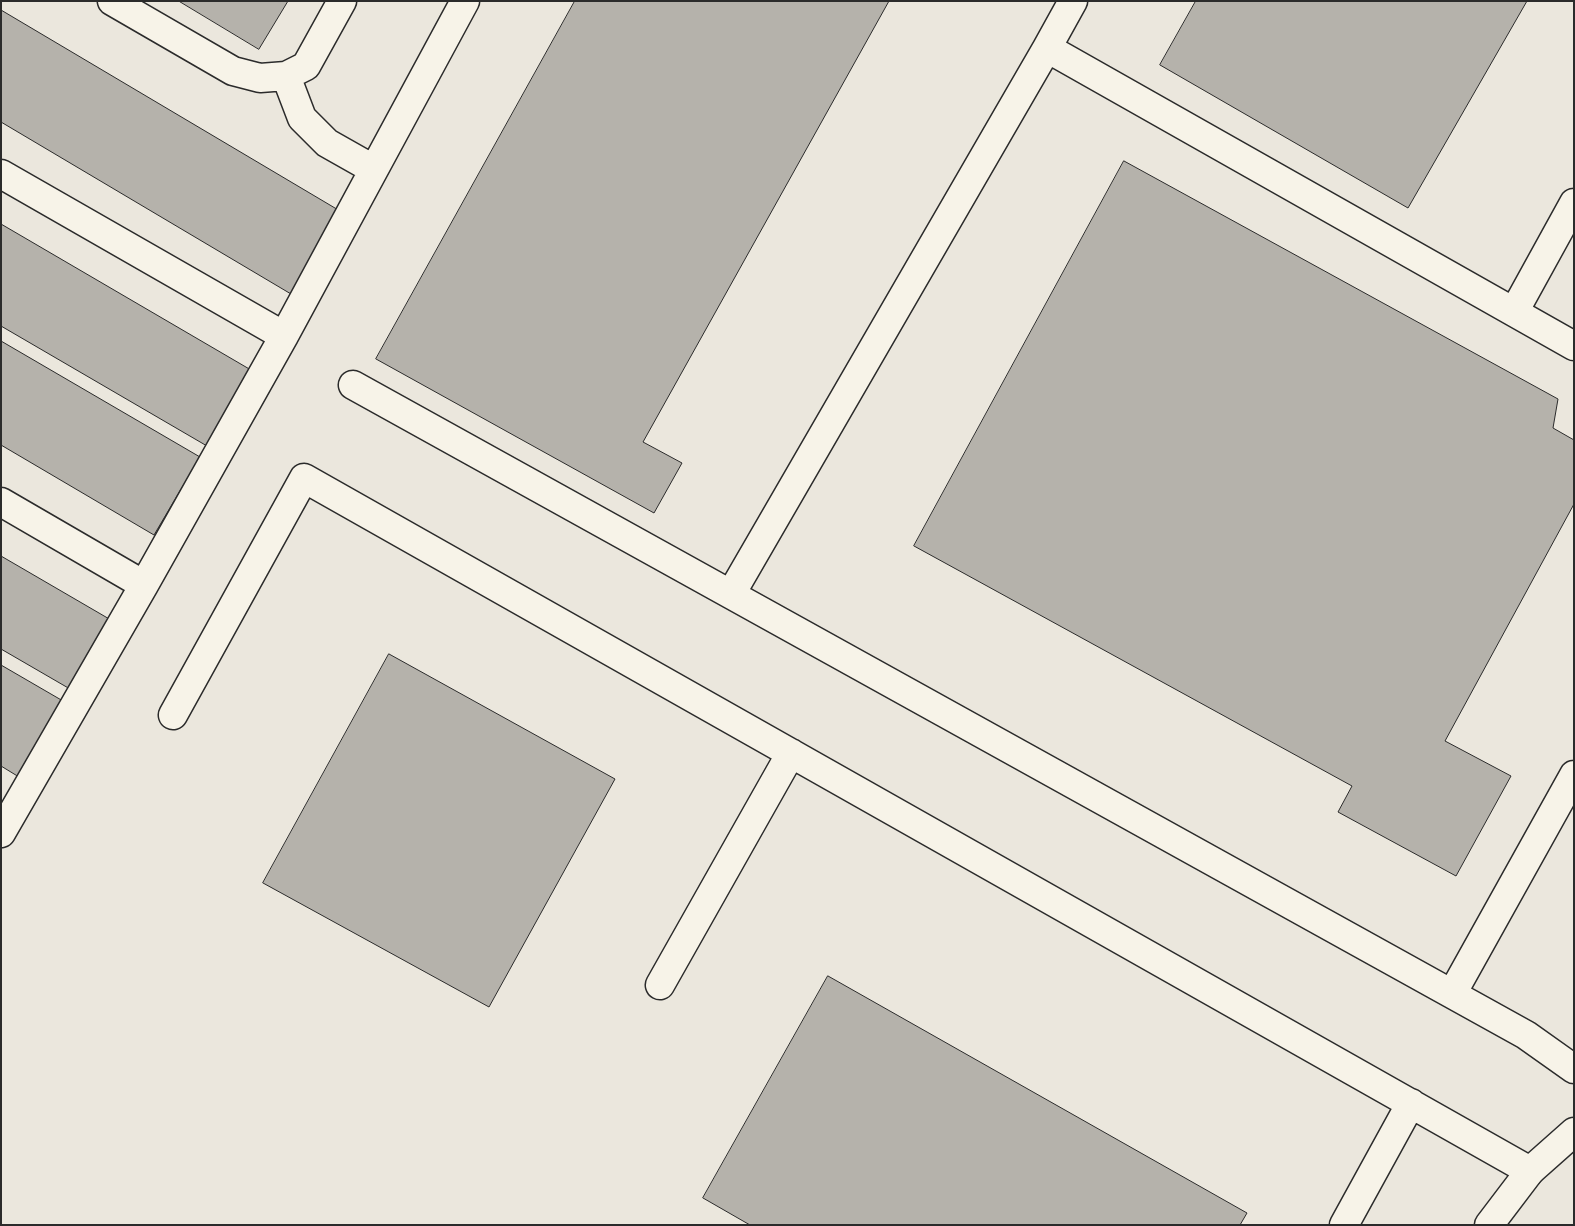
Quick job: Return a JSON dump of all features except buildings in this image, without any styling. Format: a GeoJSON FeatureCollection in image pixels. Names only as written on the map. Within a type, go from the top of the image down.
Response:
{"type":"FeatureCollection","features":[{"type":"Feature","properties":{"kind":"main road"},"geometry":{"type":"LineString","coordinates":[[112,1],[233,71],[260,78],[286,76],[306,66],[342,1]]}},
{"type":"Feature","properties":{"kind":"main road"},"geometry":{"type":"LineString","coordinates":[[3,827],[144,585],[284,336],[465,1]]}},
{"type":"Feature","properties":{"kind":"main road"},"geometry":{"type":"LineString","coordinates":[[731,594],[1073,1]]}},
{"type":"Feature","properties":{"kind":"main road"},"geometry":{"type":"LineString","coordinates":[[1047,48],[1574,346]]}},
{"type":"Feature","properties":{"kind":"main road"},"geometry":{"type":"LineString","coordinates":[[286,76],[302,118],[327,143],[373,170]]}},
{"type":"Feature","properties":{"kind":"main road"},"geometry":{"type":"LineString","coordinates":[[1,174],[284,336]]}},
{"type":"Feature","properties":{"kind":"main road"},"geometry":{"type":"LineString","coordinates":[[1514,312],[1574,203]]}},
{"type":"Feature","properties":{"kind":"main road"},"geometry":{"type":"LineString","coordinates":[[353,385],[1526,1035],[1574,1069]]}},
{"type":"Feature","properties":{"kind":"main road"},"geometry":{"type":"LineString","coordinates":[[173,716],[304,478],[1530,1171]]}},
{"type":"Feature","properties":{"kind":"main road"},"geometry":{"type":"LineString","coordinates":[[1,502],[144,585]]}},
{"type":"Feature","properties":{"kind":"main road"},"geometry":{"type":"LineString","coordinates":[[660,985],[791,753]]}},
{"type":"Feature","properties":{"kind":"main road"},"geometry":{"type":"LineString","coordinates":[[1452,994],[1574,775]]}},
{"type":"Feature","properties":{"kind":"main road"},"geometry":{"type":"LineString","coordinates":[[1344,1225],[1411,1103]]}},
{"type":"Feature","properties":{"kind":"main road"},"geometry":{"type":"LineString","coordinates":[[1489,1225],[1530,1171],[1574,1132]]}}]}
